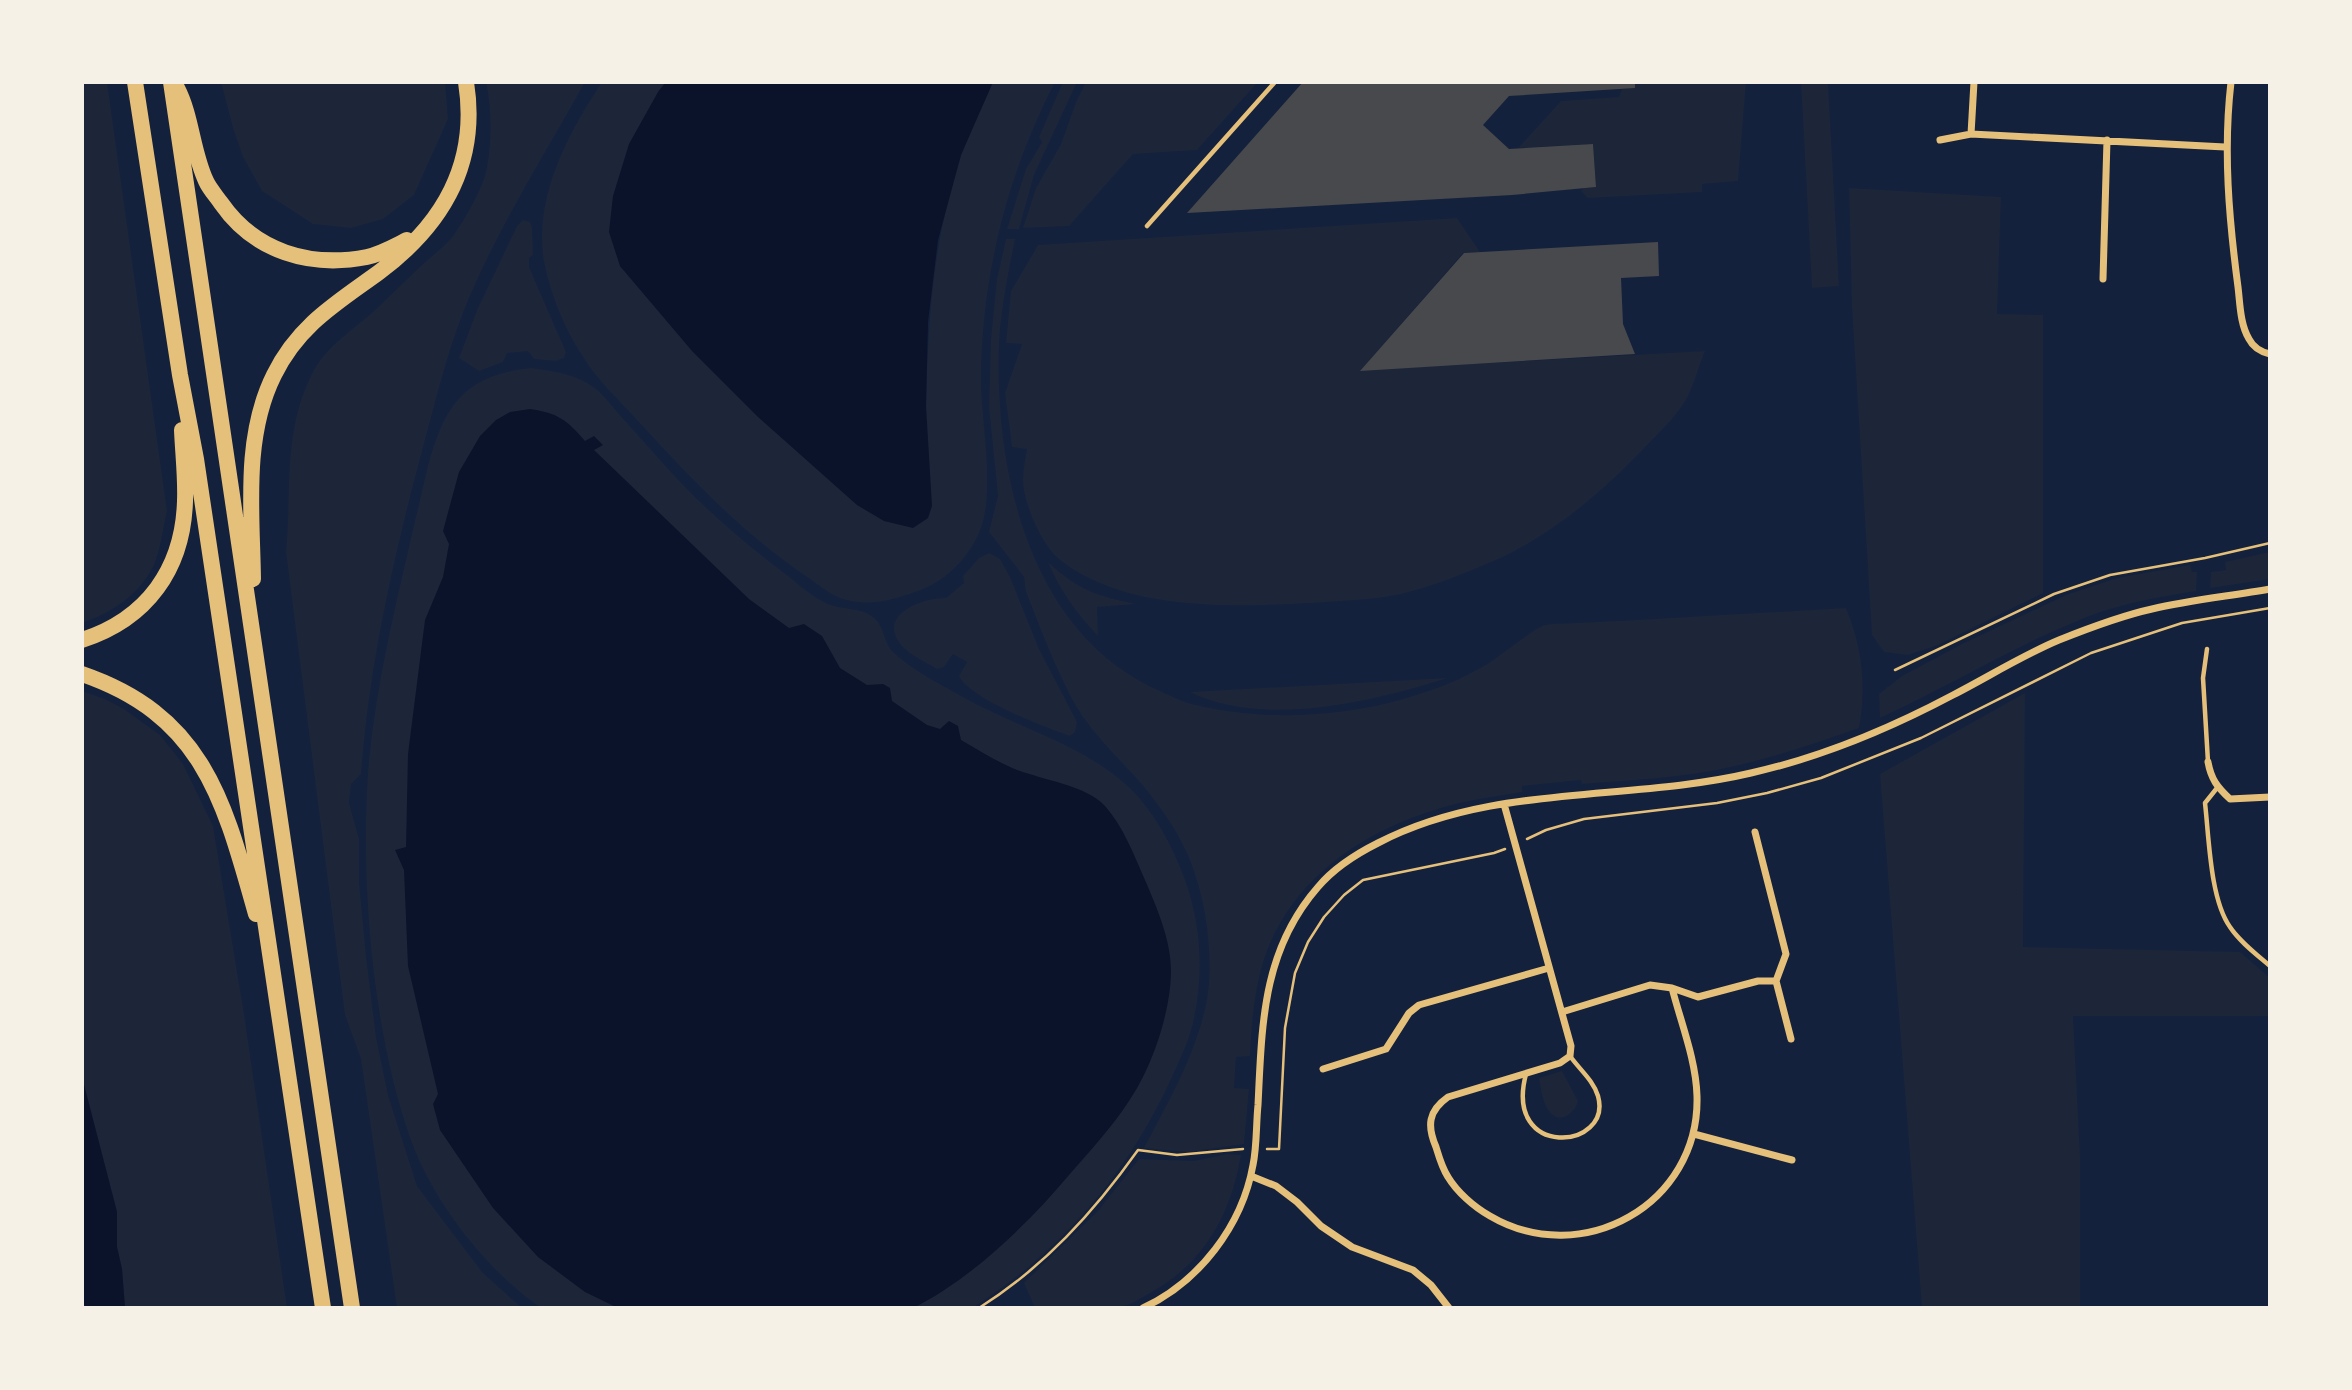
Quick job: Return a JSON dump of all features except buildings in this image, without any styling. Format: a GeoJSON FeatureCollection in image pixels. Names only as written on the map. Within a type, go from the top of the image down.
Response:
{"type":"FeatureCollection","features":[{"type":"Feature","properties":{"kind":"highway"},"geometry":{"type":"LineString","coordinates":[[135,82],[195,459],[323,1308]]}},
{"type":"Feature","properties":{"kind":"highway"},"geometry":{"type":"LineString","coordinates":[[173,82],[186,106],[206,183],[231,218],[274,250],[301,258],[332,262],[371,256],[422,234]]}},
{"type":"Feature","properties":{"kind":"highway"},"geometry":{"type":"LineString","coordinates":[[173,82],[352,1308]]}},
{"type":"Feature","properties":{"kind":"highway"},"geometry":{"type":"LineString","coordinates":[[255,647],[252,454],[261,406],[273,376],[290,346],[311,323],[339,299],[380,271],[422,234],[444,206],[459,176],[467,145],[466,82]]}},
{"type":"Feature","properties":{"kind":"highway"},"geometry":{"type":"LineString","coordinates":[[82,640],[121,623],[142,607],[158,589],[172,563],[181,532],[185,502],[180,376]]}},
{"type":"Feature","properties":{"kind":"highway"},"geometry":{"type":"LineString","coordinates":[[82,674],[112,685],[151,709],[170,724],[196,756],[229,822],[274,976]]}},
{"type":"Feature","properties":{"kind":"street"},"geometry":{"type":"LineString","coordinates":[[1971,134],[1974,82]]}},
{"type":"Feature","properties":{"kind":"street"},"geometry":{"type":"LineString","coordinates":[[2231,82],[2225,146],[2243,323],[2254,347],[2270,354]]}},
{"type":"Feature","properties":{"kind":"street"},"geometry":{"type":"LineString","coordinates":[[1940,140],[1971,134],[2225,146]]}},
{"type":"Feature","properties":{"kind":"street"},"geometry":{"type":"LineString","coordinates":[[2103,278],[2107,141]]}},
{"type":"Feature","properties":{"kind":"street"},"geometry":{"type":"LineString","coordinates":[[1143,1308],[1173,1291],[1200,1268],[1226,1234],[1244,1199],[1255,1149],[1261,1030],[1270,975],[1283,940],[1299,912],[1320,885],[1352,856],[1424,822],[1458,812],[1550,797],[1694,783],[1749,774],[1796,761],[1869,736],[1909,718],[2055,642],[2096,626],[2150,609],[2270,589]]}},
{"type":"Feature","properties":{"kind":"street"},"geometry":{"type":"LineString","coordinates":[[2208,762],[2211,778],[2217,788],[2230,799],[2270,797]]}},
{"type":"Feature","properties":{"kind":"street"},"geometry":{"type":"LineString","coordinates":[[1504,804],[1571,1046],[1570,1056],[1560,1063],[1448,1097],[1434,1109],[1429,1123],[1430,1134],[1448,1177],[1482,1211],[1505,1225],[1530,1233],[1563,1236],[1599,1231],[1627,1219],[1653,1201],[1671,1181],[1694,1134],[1697,1096],[1695,1075],[1672,988]]}},
{"type":"Feature","properties":{"kind":"street"},"geometry":{"type":"LineString","coordinates":[[1755,831],[1786,954],[1776,981],[1791,1039]]}},
{"type":"Feature","properties":{"kind":"street"},"geometry":{"type":"LineString","coordinates":[[1323,1069],[1386,1049],[1409,1013],[1419,1005],[1549,968]]}},
{"type":"Feature","properties":{"kind":"street"},"geometry":{"type":"LineString","coordinates":[[1562,1012],[1650,985],[1672,988],[1698,997],[1758,981],[1776,981]]}},
{"type":"Feature","properties":{"kind":"street"},"geometry":{"type":"LineString","coordinates":[[1694,1134],[1792,1160]]}},
{"type":"Feature","properties":{"kind":"street"},"geometry":{"type":"LineString","coordinates":[[1251,1176],[1276,1186],[1321,1226],[1353,1247],[1413,1270],[1431,1285],[1449,1308]]}},
{"type":"Feature","properties":{"kind":"lane"},"geometry":{"type":"LineString","coordinates":[[1147,226],[1275,82]]}},
{"type":"Feature","properties":{"kind":"lane"},"geometry":{"type":"LineString","coordinates":[[2207,649],[2203,678],[2208,762]]}},
{"type":"Feature","properties":{"kind":"lane"},"geometry":{"type":"LineString","coordinates":[[2217,788],[2205,803],[2217,894],[2229,926],[2270,966]]}},
{"type":"Feature","properties":{"kind":"lane"},"geometry":{"type":"LineString","coordinates":[[1525,1074],[1524,1101],[1535,1128],[1547,1136],[1561,1139],[1577,1135],[1590,1126],[1598,1112],[1599,1099],[1593,1082],[1570,1056]]}},
{"type":"Feature","properties":{"kind":"path"},"geometry":{"type":"LineString","coordinates":[[1895,670],[2054,594],[2110,575],[2270,543]]}},
{"type":"Feature","properties":{"kind":"path"},"geometry":{"type":"LineString","coordinates":[[979,1308],[1017,1283],[1060,1244],[1093,1209],[1138,1150],[1177,1155],[1239,1149],[1279,1149],[1285,1028],[1295,972],[1308,942],[1324,917],[1344,895],[1363,880],[1494,853],[1546,831],[1584,820],[1717,803],[1821,778],[1921,738],[2091,653],[2182,622],[2270,608]]}},
{"type":"Feature","properties":{"kind":"shaded area"},"geometry":{"type":"Polygon","coordinates":[[[82,82],[107,82],[167,511],[154,565],[141,585],[114,608],[82,623],[82,82]]]}},
{"type":"Feature","properties":{"kind":"shaded area"},"geometry":{"type":"Polygon","coordinates":[[[221,82],[445,82],[448,119],[414,195],[383,219],[351,228],[313,224],[262,191],[243,157],[221,82]]]}},
{"type":"Feature","properties":{"kind":"shaded area"},"geometry":{"type":"Polygon","coordinates":[[[486,82],[585,82],[490,253],[463,313],[451,348],[392,574],[376,653],[361,774],[351,784],[349,803],[359,839],[359,882],[376,1037],[388,1095],[417,1186],[482,1272],[522,1308],[397,1308],[361,1059],[345,1015],[286,552],[290,460],[297,415],[304,392],[320,361],[448,241],[473,204],[484,179],[489,150],[490,116],[486,82]]]}},
{"type":"Feature","properties":{"kind":"shaded area"},"geometry":{"type":"Polygon","coordinates":[[[602,82],[666,82],[658,92],[620,266],[693,352],[926,406],[928,342],[938,249],[952,188],[968,137],[993,82],[1055,82],[1038,116],[1011,187],[993,260],[981,373],[987,476],[984,516],[979,533],[968,552],[936,583],[878,602],[850,601],[832,594],[783,560],[718,504],[608,390],[589,365],[570,335],[554,299],[544,262],[542,238],[544,214],[556,167],[577,123],[602,82]]]}},
{"type":"Feature","properties":{"kind":"shaded area"},"geometry":{"type":"Polygon","coordinates":[[[666,82],[993,82],[961,155],[938,240],[928,322],[926,406],[932,506],[928,518],[913,528],[884,521],[857,505],[758,417],[693,352],[620,266],[609,232],[613,196],[629,144],[666,82]]]}},
{"type":"Feature","properties":{"kind":"shaded area"},"geometry":{"type":"Polygon","coordinates":[[[1063,82],[1077,82],[1034,175],[1019,229],[1007,229],[1026,169],[1042,142],[1039,137],[1063,82]]]}},
{"type":"Feature","properties":{"kind":"shaded area"},"geometry":{"type":"Polygon","coordinates":[[[1086,82],[1258,82],[1197,150],[1133,154],[1069,226],[1023,228],[1036,188],[1061,144],[1086,82]]]}},
{"type":"Feature","properties":{"kind":"shaded area"},"geometry":{"type":"Polygon","coordinates":[[[1635,82],[1746,82],[1738,181],[1702,184],[1702,192],[1588,198],[1581,191],[1584,188],[1596,187],[1593,144],[1518,148],[1561,101],[1619,97],[1622,89],[1635,88],[1635,82]]]}},
{"type":"Feature","properties":{"kind":"shaded area"},"geometry":{"type":"Polygon","coordinates":[[[1801,82],[1828,82],[1839,286],[1812,288],[1801,82]]]}},
{"type":"Feature","properties":{"kind":"shaded area"},"geometry":{"type":"Polygon","coordinates":[[[1849,188],[2001,197],[1997,314],[2043,315],[2043,593],[1938,645],[1908,655],[1884,652],[1872,635],[1852,307],[1849,188]]]}},
{"type":"Feature","properties":{"kind":"shaded area"},"geometry":{"type":"Polygon","coordinates":[[[1457,218],[1480,252],[1463,253],[1361,370],[1705,351],[1685,402],[1676,414],[1617,476],[1580,508],[1539,537],[1473,570],[1401,594],[1357,600],[1215,605],[1148,598],[1087,577],[1053,553],[1040,535],[1026,500],[1023,480],[1027,449],[1012,447],[1005,393],[1022,344],[1006,343],[1011,291],[1038,245],[1457,218]]]}},
{"type":"Feature","properties":{"kind":"shaded area"},"geometry":{"type":"Polygon","coordinates":[[[523,220],[530,222],[532,227],[533,255],[529,258],[529,267],[566,352],[564,358],[556,361],[534,359],[528,351],[507,353],[503,362],[479,371],[459,358],[477,310],[517,226],[523,220]]]}},
{"type":"Feature","properties":{"kind":"shaded area"},"geometry":{"type":"Polygon","coordinates":[[[1006,239],[1015,239],[1001,321],[999,397],[1004,447],[1014,497],[1029,545],[1051,590],[1079,630],[1115,664],[1158,690],[1192,704],[1237,712],[1283,715],[1329,713],[1389,703],[1445,685],[1484,666],[1545,625],[1846,608],[1862,667],[1863,697],[1859,728],[1780,754],[1713,771],[1638,780],[1582,784],[1581,780],[1522,786],[1522,792],[1459,803],[1412,818],[1363,842],[1319,874],[1300,894],[1271,941],[1255,998],[1250,1056],[1236,1057],[1234,1088],[1249,1089],[1244,1144],[1187,1152],[1144,1148],[1178,1082],[1199,1031],[1208,994],[1207,928],[1192,865],[1180,840],[1149,793],[1080,712],[1065,686],[1048,646],[1026,592],[1024,577],[989,532],[998,496],[989,407],[991,339],[997,279],[1006,239]]]}},
{"type":"Feature","properties":{"kind":"shaded area"},"geometry":{"type":"Polygon","coordinates":[[[531,368],[573,377],[596,389],[683,484],[724,524],[816,597],[833,606],[873,617],[880,625],[893,652],[909,665],[984,708],[1072,748],[1113,773],[1148,808],[1174,853],[1190,894],[1200,965],[1194,1019],[1178,1063],[1155,1112],[1135,1145],[1089,1208],[1034,1262],[972,1308],[541,1308],[521,1293],[483,1256],[449,1212],[422,1166],[398,1100],[387,1054],[372,954],[366,805],[372,733],[396,603],[426,474],[439,431],[458,400],[471,388],[507,372],[531,368]]]}},
{"type":"Feature","properties":{"kind":"shaded area"},"geometry":{"type":"Polygon","coordinates":[[[530,409],[561,419],[585,441],[594,436],[603,445],[594,450],[749,599],[789,628],[804,624],[822,636],[840,668],[867,685],[883,684],[890,688],[892,701],[927,725],[940,729],[949,721],[958,726],[961,740],[996,760],[1019,771],[1073,787],[1096,798],[1123,832],[1150,891],[1169,948],[1170,987],[1159,1039],[1137,1088],[1100,1139],[1017,1231],[977,1267],[913,1308],[618,1308],[585,1292],[538,1257],[493,1208],[440,1130],[433,1104],[438,1094],[408,966],[404,870],[395,850],[406,847],[408,754],[425,620],[443,577],[449,544],[443,531],[459,472],[480,436],[496,420],[510,412],[530,409]]]}},
{"type":"Feature","properties":{"kind":"shaded area"},"geometry":{"type":"Polygon","coordinates":[[[2270,552],[2270,579],[2210,588],[2211,572],[2226,570],[2225,562],[2270,552]]]}},
{"type":"Feature","properties":{"kind":"shaded area"},"geometry":{"type":"Polygon","coordinates":[[[989,553],[1000,559],[1010,577],[1039,649],[1077,722],[1075,732],[1070,736],[1009,711],[977,694],[959,676],[967,662],[953,654],[944,667],[937,669],[909,653],[897,639],[894,629],[901,614],[918,603],[946,598],[964,583],[963,576],[979,558],[989,553]]]}},
{"type":"Feature","properties":{"kind":"shaded area"},"geometry":{"type":"Polygon","coordinates":[[[1048,562],[1069,579],[1089,590],[1136,604],[1097,607],[1098,636],[1070,602],[1048,562]]]}},
{"type":"Feature","properties":{"kind":"shaded area"},"geometry":{"type":"Polygon","coordinates":[[[2190,565],[2192,572],[2197,572],[2196,591],[2127,604],[2087,617],[2035,640],[1880,718],[1879,694],[1902,676],[1962,644],[2066,595],[2117,578],[2190,565]]]}},
{"type":"Feature","properties":{"kind":"shaded area"},"geometry":{"type":"Polygon","coordinates":[[[1447,678],[1352,702],[1284,710],[1219,703],[1190,692],[1447,678]]]}},
{"type":"Feature","properties":{"kind":"shaded area"},"geometry":{"type":"Polygon","coordinates":[[[82,691],[124,709],[160,735],[183,764],[213,826],[244,1014],[287,1308],[125,1308],[117,1247],[117,1212],[82,1077],[82,691]]]}},
{"type":"Feature","properties":{"kind":"shaded area"},"geometry":{"type":"Polygon","coordinates":[[[2025,693],[2023,947],[2240,952],[2270,978],[2270,1016],[2073,1016],[2080,1156],[2080,1308],[1922,1308],[1880,774],[2025,693]]]}},
{"type":"Feature","properties":{"kind":"shaded area"},"geometry":{"type":"Polygon","coordinates":[[[1562,1071],[1578,1101],[1570,1114],[1557,1117],[1547,1107],[1539,1078],[1562,1071]]]}},
{"type":"Feature","properties":{"kind":"shaded area"},"geometry":{"type":"Polygon","coordinates":[[[82,1077],[117,1212],[117,1247],[125,1308],[86,1308],[82,1300],[82,1077]]]}},
{"type":"Feature","properties":{"kind":"shaded area"},"geometry":{"type":"Polygon","coordinates":[[[1227,1154],[1241,1155],[1230,1197],[1212,1235],[1186,1268],[1136,1301],[1121,1307],[1091,1310],[1035,1308],[1024,1283],[1097,1212],[1139,1159],[1194,1161],[1227,1154]]]}}]}
